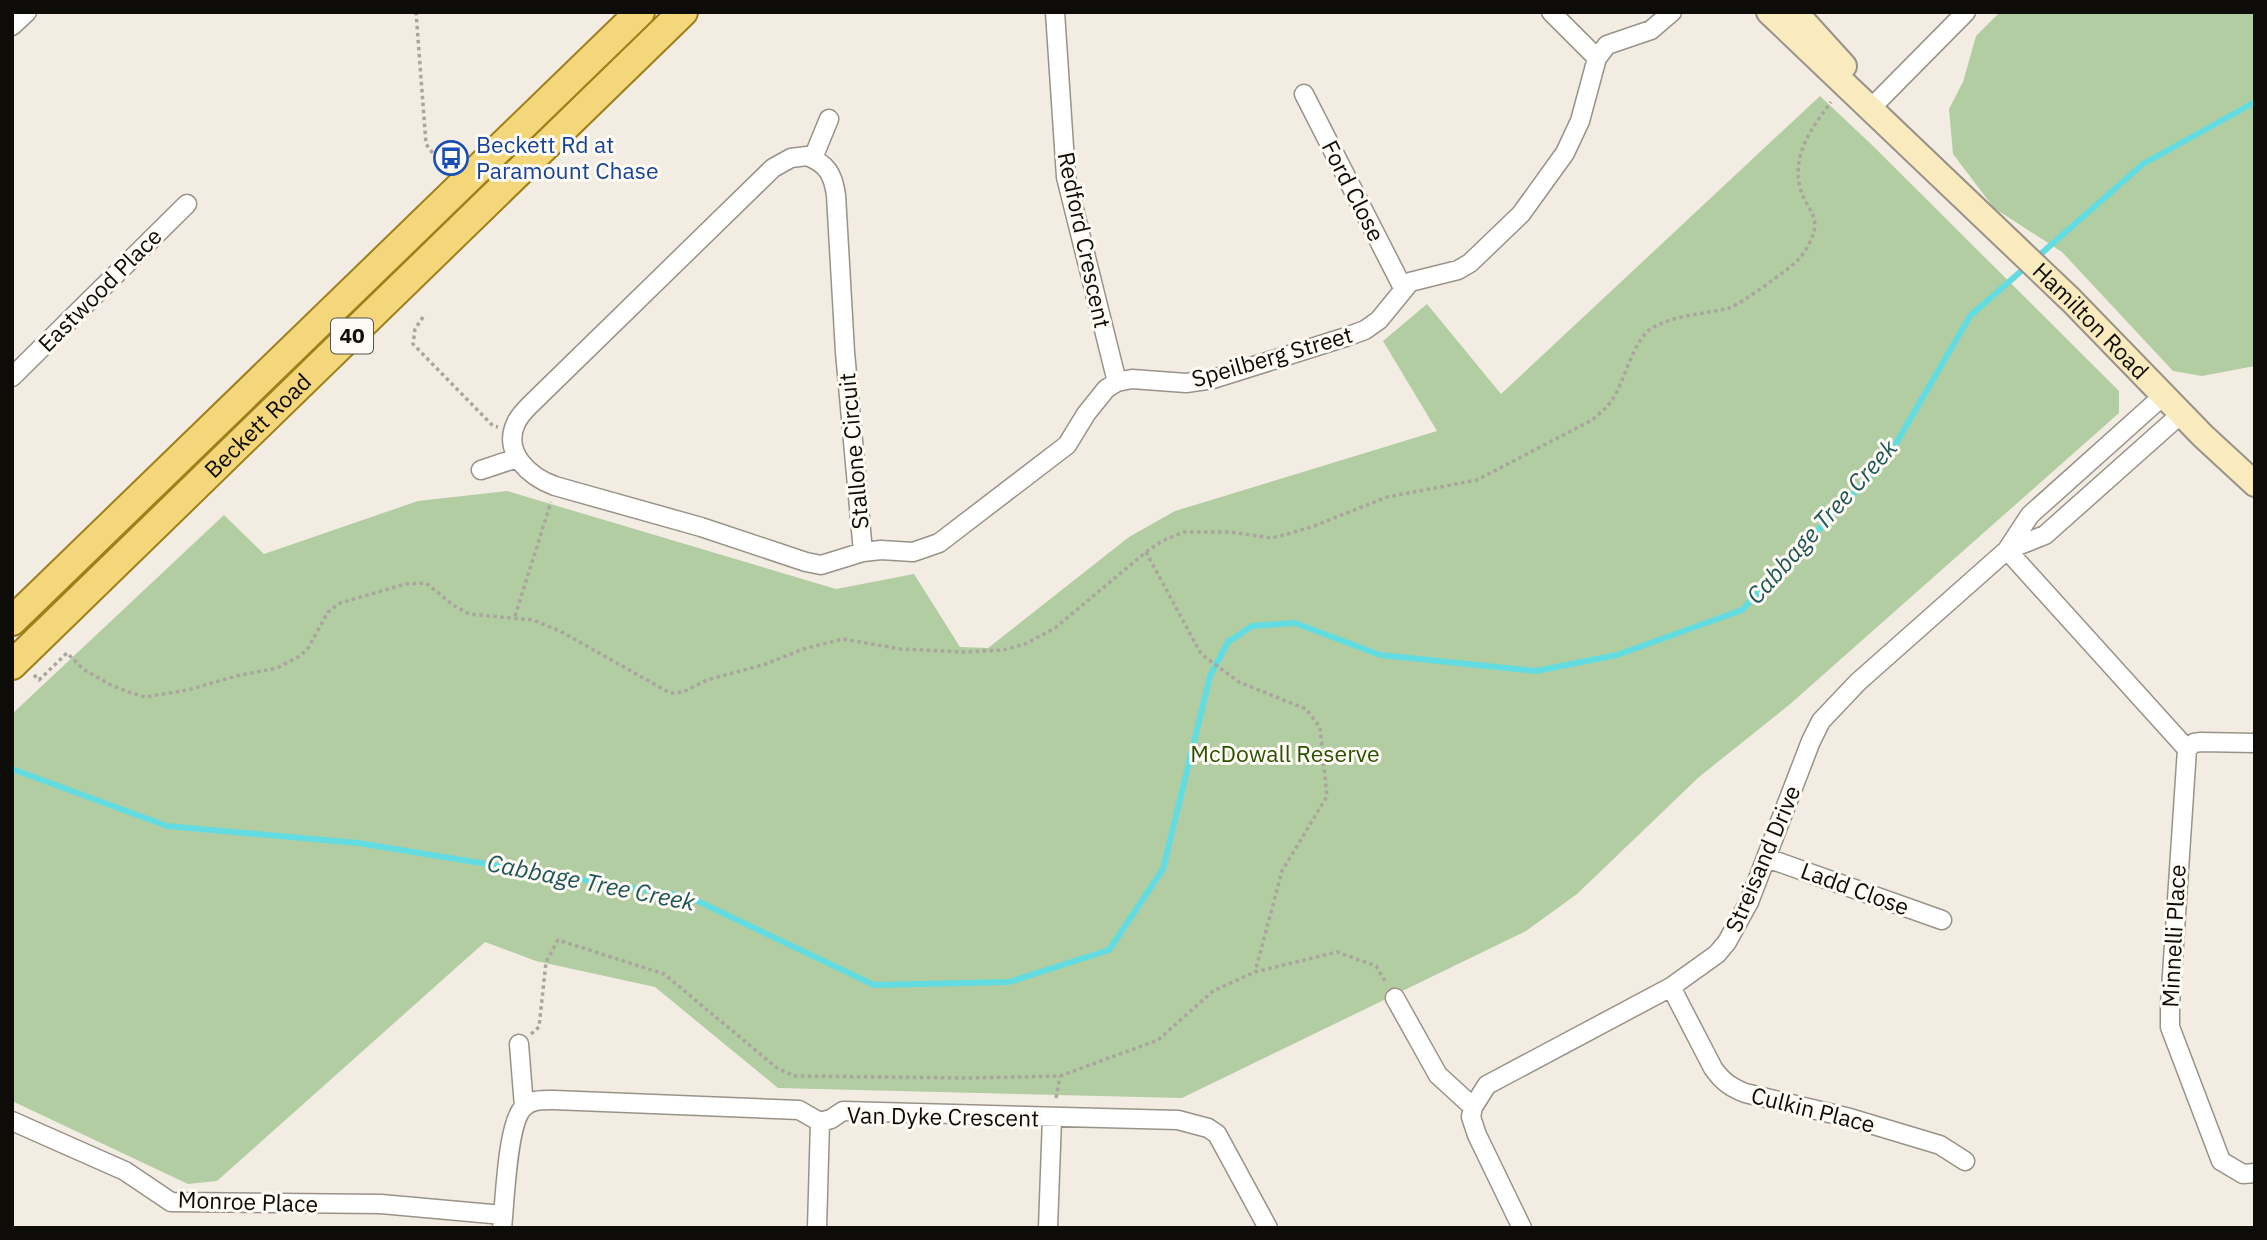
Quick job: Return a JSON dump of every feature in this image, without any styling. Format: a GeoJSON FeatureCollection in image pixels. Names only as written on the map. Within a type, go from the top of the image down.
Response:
{"type":"FeatureCollection","features":[{"type":"Feature","properties":{"kind":"main road","name":"Beckett Road"},"geometry":{"type":"LineString","coordinates":[[12,621],[640,12]]}},
{"type":"Feature","properties":{"kind":"main road","name":"Beckett Road"},"geometry":{"type":"LineString","coordinates":[[21,668],[683,12]]}},
{"type":"Feature","properties":{"kind":"main road","name":"Hamilton Road"},"geometry":{"type":"LineString","coordinates":[[1769,12],[2071,300],[2181,414],[2255,484]]}},
{"type":"Feature","properties":{"kind":"main road","name":"Hamilton Road"},"geometry":{"type":"LineString","coordinates":[[1795,12],[1925,159]]}},
{"type":"Feature","properties":{"kind":"street"},"geometry":{"type":"LineString","coordinates":[[12,26],[27,12]]}},
{"type":"Feature","properties":{"kind":"street","name":"Redford Crescent"},"geometry":{"type":"LineString","coordinates":[[1055,12],[1066,177],[1117,382]]}},
{"type":"Feature","properties":{"kind":"street"},"geometry":{"type":"LineString","coordinates":[[1551,12],[1597,58]]}},
{"type":"Feature","properties":{"kind":"street"},"geometry":{"type":"LineString","coordinates":[[1403,288],[1410,282],[1458,270],[1470,263],[1521,214],[1565,153],[1580,121],[1597,58],[1607,45],[1651,30],[1672,12]]}},
{"type":"Feature","properties":{"kind":"street"},"geometry":{"type":"LineString","coordinates":[[1876,103],[1966,12]]}},
{"type":"Feature","properties":{"kind":"street","name":"Ford Close"},"geometry":{"type":"LineString","coordinates":[[1304,94],[1403,288]]}},
{"type":"Feature","properties":{"kind":"street"},"geometry":{"type":"LineString","coordinates":[[481,470],[517,458],[512,444],[514,431],[517,421],[530,405],[773,168],[791,158],[813,158],[828,119]]}},
{"type":"Feature","properties":{"kind":"street","name":"Stallone Circuit"},"geometry":{"type":"LineString","coordinates":[[517,458],[523,468],[555,486],[701,527],[806,562],[821,565],[863,552],[846,366],[836,195],[828,168],[813,158]]}},
{"type":"Feature","properties":{"kind":"street","name":"Eastwood Place"},"geometry":{"type":"LineString","coordinates":[[12,377],[187,204]]}},
{"type":"Feature","properties":{"kind":"street","name":"Speilberg Street"},"geometry":{"type":"LineString","coordinates":[[1117,382],[1132,379],[1186,383],[1213,379],[1346,337],[1379,320],[1403,288]]}},
{"type":"Feature","properties":{"kind":"street"},"geometry":{"type":"LineString","coordinates":[[863,552],[914,552],[939,543],[1067,445],[1106,388],[1117,382]]}},
{"type":"Feature","properties":{"kind":"street","name":"Streisand Drive"},"geometry":{"type":"LineString","coordinates":[[1473,1107],[1487,1085],[1671,987],[1717,954],[1727,942],[1749,902],[1821,721],[1858,682],[2007,550],[2030,515],[2164,395]]}},
{"type":"Feature","properties":{"kind":"street","name":"Streisand Drive"},"geometry":{"type":"LineString","coordinates":[[2007,550],[2045,535],[2181,414]]}},
{"type":"Feature","properties":{"kind":"street"},"geometry":{"type":"LineString","coordinates":[[2007,550],[2187,749],[2194,743],[2201,742],[2255,743]]}},
{"type":"Feature","properties":{"kind":"street","name":"Minnelli Place"},"geometry":{"type":"LineString","coordinates":[[2187,749],[2176,884],[2170,1027],[2221,1161],[2242,1174],[2255,1173]]}},
{"type":"Feature","properties":{"kind":"street","name":"Ladd Close"},"geometry":{"type":"LineString","coordinates":[[1767,858],[1942,920]]}},
{"type":"Feature","properties":{"kind":"street","name":"Culkin Place"},"geometry":{"type":"LineString","coordinates":[[1671,987],[1713,1068],[1730,1087],[1940,1145],[1965,1161]]}},
{"type":"Feature","properties":{"kind":"street"},"geometry":{"type":"LineString","coordinates":[[1395,998],[1438,1075],[1473,1107],[1471,1117],[1477,1135],[1522,1228]]}},
{"type":"Feature","properties":{"kind":"street"},"geometry":{"type":"LineString","coordinates":[[503,1221],[512,1133],[516,1117],[524,1107],[519,1044]]}},
{"type":"Feature","properties":{"kind":"street","name":"Van Dyke Crescent"},"geometry":{"type":"LineString","coordinates":[[524,1107],[534,1101],[554,1100],[799,1110],[820,1122],[843,1111],[1178,1121],[1208,1128],[1217,1134],[1268,1228]]}},
{"type":"Feature","properties":{"kind":"street"},"geometry":{"type":"LineString","coordinates":[[1048,1228],[1052,1118]]}},
{"type":"Feature","properties":{"kind":"street","name":"Monroe Place"},"geometry":{"type":"LineString","coordinates":[[12,1121],[125,1171],[171,1202],[381,1204],[503,1221]]}},
{"type":"Feature","properties":{"kind":"street"},"geometry":{"type":"LineString","coordinates":[[817,1228],[820,1122]]}},
{"type":"Feature","properties":{"kind":"path"},"geometry":{"type":"LineString","coordinates":[[416,12],[426,144],[440,163]]}},
{"type":"Feature","properties":{"kind":"path"},"geometry":{"type":"LineString","coordinates":[[21,668],[39,680],[67,653],[83,669],[126,691],[145,696],[188,690],[277,668],[300,656],[308,648],[328,612],[340,603],[406,584],[426,583],[453,605],[470,614],[514,616],[560,631],[670,694],[683,692],[707,680],[766,664],[803,649],[843,639],[901,649],[962,652],[1014,647],[1055,628],[1146,552],[1162,541],[1184,532],[1231,532],[1270,538],[1314,526],[1387,497],[1477,480],[1592,419],[1605,410],[1613,398],[1636,349],[1653,327],[1742,302],[1800,258],[1815,231],[1812,209],[1801,191],[1799,179],[1802,145],[1834,97]]}},
{"type":"Feature","properties":{"kind":"path"},"geometry":{"type":"LineString","coordinates":[[423,317],[415,329],[413,344],[493,426],[514,431]]}},
{"type":"Feature","properties":{"kind":"path"},"geometry":{"type":"LineString","coordinates":[[514,616],[555,486]]}},
{"type":"Feature","properties":{"kind":"path"},"geometry":{"type":"LineString","coordinates":[[1146,552],[1200,654],[1239,682],[1306,709],[1320,727],[1326,796],[1282,871],[1255,972]]}},
{"type":"Feature","properties":{"kind":"path"},"geometry":{"type":"LineString","coordinates":[[519,1044],[539,1027],[546,962],[558,940],[664,974],[777,1068],[794,1076],[1059,1076],[1158,1040],[1213,991],[1255,972],[1337,952],[1376,966],[1395,998]]}},
{"type":"Feature","properties":{"kind":"green space"},"geometry":{"type":"Polygon","coordinates":[[[2000,12],[2255,12],[2255,366],[2202,376],[2173,371],[2062,252],[1994,208],[1953,154],[1949,109],[1963,82],[1976,36],[2000,12]]]}},
{"type":"Feature","properties":{"kind":"green space","name":"McDowall Reserve"},"geometry":{"type":"Polygon","coordinates":[[[1820,96],[2119,391],[2119,413],[1789,705],[1699,777],[1577,894],[1526,931],[1182,1098],[778,1088],[655,987],[536,961],[485,942],[217,1181],[188,1184],[12,1101],[12,714],[224,515],[264,554],[418,501],[507,491],[836,589],[914,574],[960,647],[988,648],[1129,537],[1175,511],[1437,431],[1383,341],[1427,304],[1501,394],[1820,96]]]}},
{"type":"Feature","properties":{"kind":"waterway","name":"Cabbage Tree Creek"},"geometry":{"type":"LineString","coordinates":[[2035,259],[2143,164],[2255,102]]}},
{"type":"Feature","properties":{"kind":"waterway","name":"Cabbage Tree Creek"},"geometry":{"type":"LineString","coordinates":[[12,769],[167,826],[358,843],[689,897],[874,985],[1009,982],[1109,950],[1163,869],[1210,676],[1228,642],[1252,626],[1295,623],[1380,655],[1536,671],[1617,655],[1742,610],[1888,457],[1970,316],[2027,266]]}},
{"type":"Feature","properties":{"kind":"place","name":"Beckett Rd at Paramount Chase"},"geometry":{"type":"Point","coordinates":[451,158]}}]}
